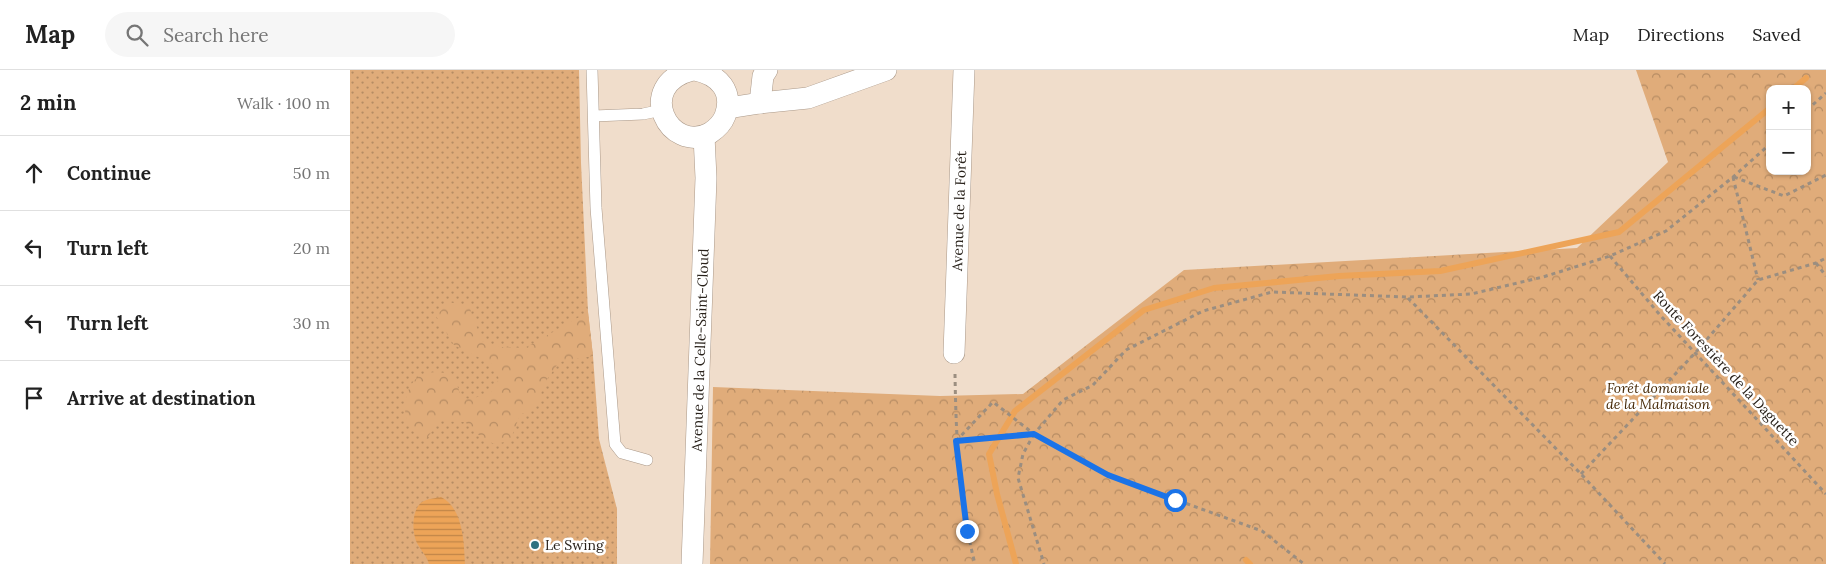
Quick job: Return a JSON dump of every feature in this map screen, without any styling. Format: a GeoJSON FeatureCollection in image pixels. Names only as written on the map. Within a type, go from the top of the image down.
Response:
{"type":"FeatureCollection","features":[{"type":"Feature","properties":{"kind":"street"},"geometry":{"type":"LineString","coordinates":[[760,103],[763,76],[767,70]]}},
{"type":"Feature","properties":{"kind":"street"},"geometry":{"type":"LineString","coordinates":[[728,108],[808,98],[886,70]]}},
{"type":"Feature","properties":{"kind":"street","name":"Avenue de la Forêt"},"geometry":{"type":"LineString","coordinates":[[954,353],[964,70]]}},
{"type":"Feature","properties":{"kind":"street"},"geometry":{"type":"LineString","coordinates":[[701,71],[720,81],[727,94],[728,108],[724,120],[715,130],[704,136],[691,137],[677,132],[667,123],[662,110],[662,96],[668,82],[679,73],[701,71]]}},
{"type":"Feature","properties":{"kind":"street","name":"Avenue de la Celle-Saint-Cloud"},"geometry":{"type":"LineString","coordinates":[[692,564],[706,178],[704,136]]}},
{"type":"Feature","properties":{"kind":"lane"},"geometry":{"type":"LineString","coordinates":[[592,70],[596,208],[615,444],[622,452],[647,460]]}},
{"type":"Feature","properties":{"kind":"lane"},"geometry":{"type":"LineString","coordinates":[[594,116],[643,114],[662,110]]}},
{"type":"Feature","properties":{"kind":"path"},"geometry":{"type":"LineString","coordinates":[[1811,106],[1826,93]]}},
{"type":"Feature","properties":{"kind":"path"},"geometry":{"type":"LineString","coordinates":[[1044,564],[1018,478],[1023,454],[1034,434],[1063,400],[1093,385],[1126,350],[1203,311],[1272,292],[1408,297],[1471,294],[1543,277],[1610,256],[1666,231],[1766,148]]}},
{"type":"Feature","properties":{"kind":"path"},"geometry":{"type":"LineString","coordinates":[[1733,177],[1784,196],[1826,175]]}},
{"type":"Feature","properties":{"kind":"path"},"geometry":{"type":"LineString","coordinates":[[1733,177],[1758,280]]}},
{"type":"Feature","properties":{"kind":"path","name":"Route Forestière de la Daguette"},"geometry":{"type":"LineString","coordinates":[[1610,256],[1660,315],[1826,494]]}},
{"type":"Feature","properties":{"kind":"path"},"geometry":{"type":"LineString","coordinates":[[1581,474],[1696,352],[1758,280],[1816,263],[1826,258]]}},
{"type":"Feature","properties":{"kind":"path"},"geometry":{"type":"LineString","coordinates":[[1816,263],[1826,276]]}},
{"type":"Feature","properties":{"kind":"path"},"geometry":{"type":"LineString","coordinates":[[1408,297],[1581,474],[1665,564]]}},
{"type":"Feature","properties":{"kind":"path"},"geometry":{"type":"LineString","coordinates":[[954,353],[956,441],[967,531],[975,564]]}},
{"type":"Feature","properties":{"kind":"path"},"geometry":{"type":"LineString","coordinates":[[956,441],[993,402],[1034,434],[1108,475],[1262,531],[1304,564]]}},
{"type":"Feature","properties":{"kind":"path"},"geometry":{"type":"LineString","coordinates":[[956,441],[1034,434]]}},
{"type":"Feature","properties":{"kind":"green space"},"geometry":{"type":"Polygon","coordinates":[[[350,70],[579,70],[588,312],[599,439],[617,509],[617,564],[350,564],[350,70]]]}},
{"type":"Feature","properties":{"kind":"green space","name":"Forêt domaniale de la Malmaison"},"geometry":{"type":"Polygon","coordinates":[[[1636,70],[1826,70],[1826,564],[710,564],[713,387],[940,396],[1023,394],[1184,270],[1577,248],[1668,162],[1636,70]]]}},
{"type":"Feature","properties":{"kind":"green space"},"geometry":{"type":"Polygon","coordinates":[[[449,302],[469,306],[482,341],[501,347],[525,348],[588,312],[593,356],[559,362],[544,384],[537,406],[520,415],[510,441],[494,444],[481,437],[465,422],[440,421],[426,439],[413,431],[406,417],[405,409],[408,391],[417,378],[431,372],[454,375],[461,397],[469,399],[490,394],[499,379],[494,365],[454,345],[436,316],[449,302]]]}},
{"type":"Feature","properties":{"kind":"shaded area"},"geometry":{"type":"Polygon","coordinates":[[[441,497],[454,509],[458,517],[463,536],[465,564],[429,564],[415,539],[413,528],[414,516],[418,506],[424,501],[441,497]]]}},
{"type":"Feature","properties":{"kind":"waterway"},"geometry":{"type":"LineString","coordinates":[[1798,85],[1806,78]]}},
{"type":"Feature","properties":{"kind":"waterway"},"geometry":{"type":"LineString","coordinates":[[1016,564],[997,494],[989,454],[1015,411],[1144,310],[1214,288],[1339,276],[1440,271],[1619,232],[1766,111]]}},
{"type":"Feature","properties":{"kind":"waterway"},"geometry":{"type":"LineString","coordinates":[[1246,560],[1250,564]]}},
{"type":"Feature","properties":{"kind":"place","name":"Le Swing"},"geometry":{"type":"Point","coordinates":[535,545]}},
{"type":"Feature","properties":{"kind":"route"},"geometry":{"type":"LineString","coordinates":[[967,531],[956,441],[1034,434],[1108,475],[1175,500]]}}]}
